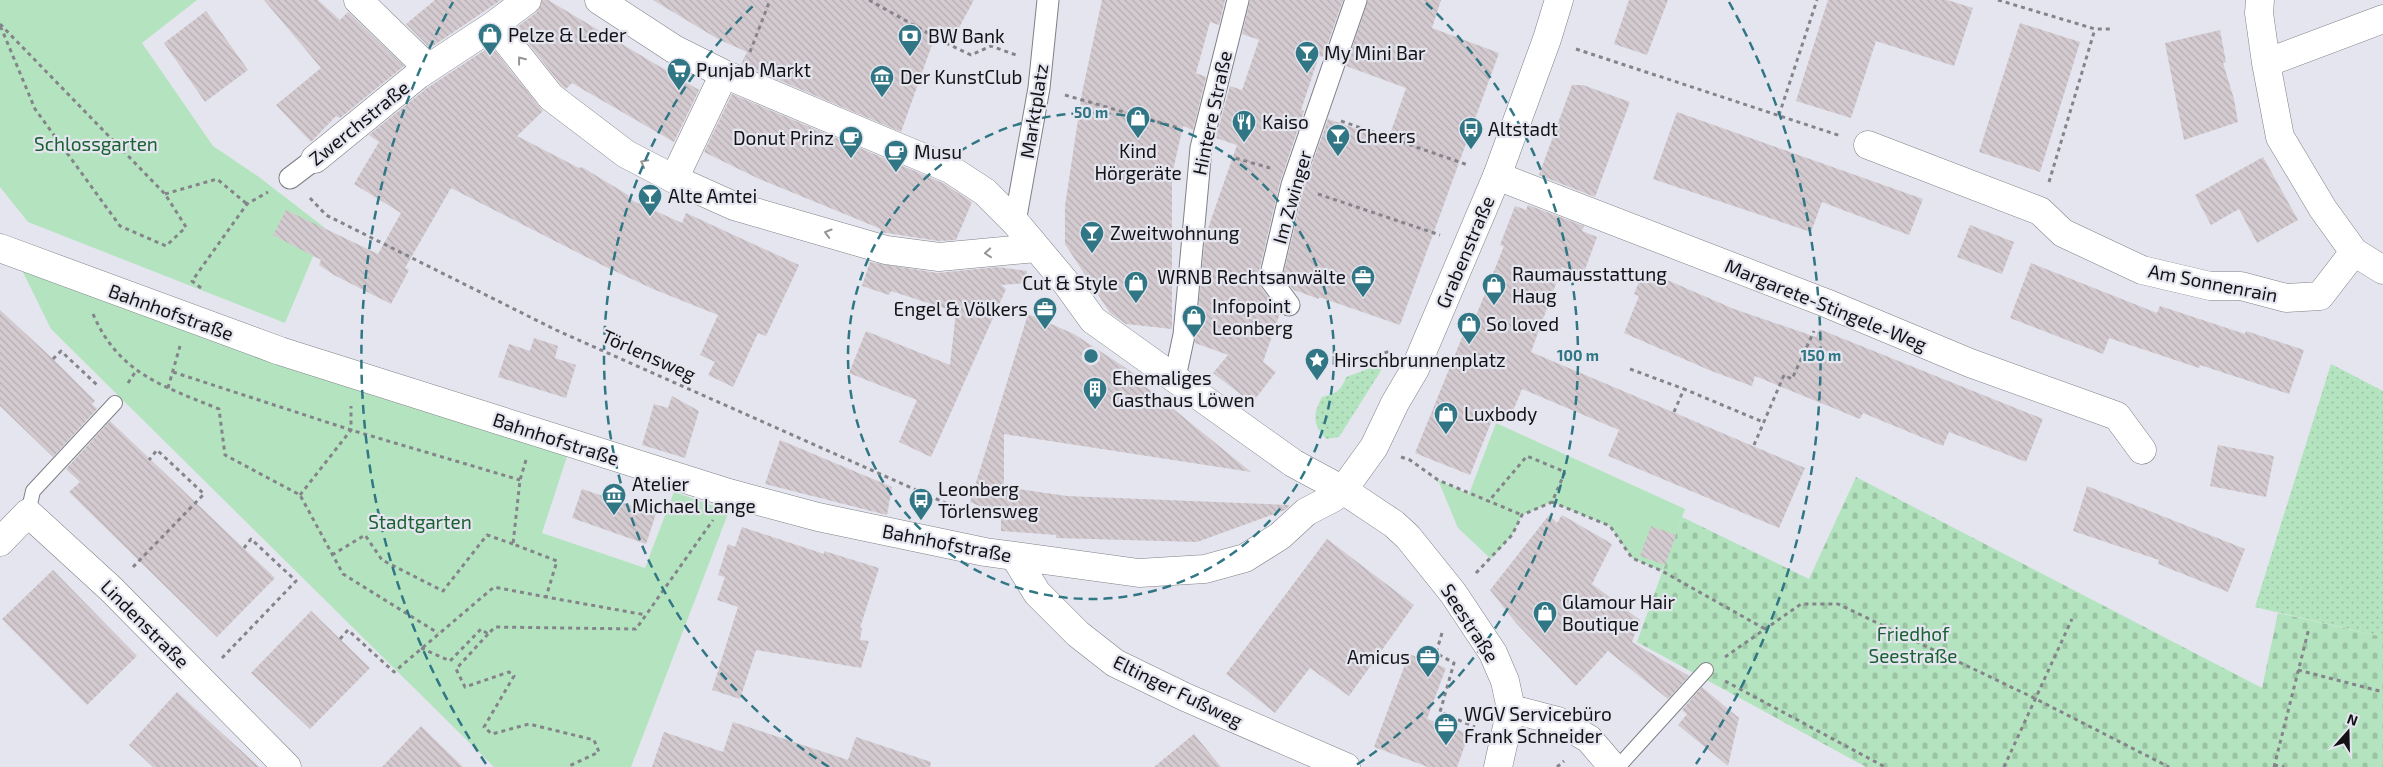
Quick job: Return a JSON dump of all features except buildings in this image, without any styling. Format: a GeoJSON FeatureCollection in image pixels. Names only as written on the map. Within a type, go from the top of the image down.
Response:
{"type":"FeatureCollection","features":[{"type":"Feature","properties":{"kind":"street","name":"Zwerchstraße"},"geometry":{"type":"LineString","coordinates":[[358,0],[428,68]]}},
{"type":"Feature","properties":{"kind":"street","name":"Zwerchstraße"},"geometry":{"type":"LineString","coordinates":[[290,178],[428,68],[494,25],[527,0]]}},
{"type":"Feature","properties":{"kind":"street"},"geometry":{"type":"LineString","coordinates":[[599,0],[674,49],[731,78],[950,169],[985,192],[1015,222],[1036,248]]}},
{"type":"Feature","properties":{"kind":"street","name":"Marktplatz"},"geometry":{"type":"LineString","coordinates":[[1015,222],[1039,88],[1048,0]]}},
{"type":"Feature","properties":{"kind":"street","name":"Hintere Straße"},"geometry":{"type":"LineString","coordinates":[[1175,376],[1184,335],[1203,142],[1238,0]]}},
{"type":"Feature","properties":{"kind":"street","name":"Im Zwinger"},"geometry":{"type":"LineString","coordinates":[[1289,305],[1270,279],[1293,180],[1356,0]]}},
{"type":"Feature","properties":{"kind":"street","name":"Grabenstraße"},"geometry":{"type":"LineString","coordinates":[[1343,490],[1374,448],[1395,403],[1415,369],[1497,176],[1547,39],[1559,0]]}},
{"type":"Feature","properties":{"kind":"street"},"geometry":{"type":"LineString","coordinates":[[2260,0],[2259,13],[2266,63],[2280,138],[2323,209],[2354,252],[2383,270]]}},
{"type":"Feature","properties":{"kind":"street"},"geometry":{"type":"LineString","coordinates":[[2266,63],[2383,19]]}},
{"type":"Feature","properties":{"kind":"street"},"geometry":{"type":"LineString","coordinates":[[494,25],[550,98],[626,154],[674,179],[734,206],[886,250],[939,257],[1036,248]]}},
{"type":"Feature","properties":{"kind":"street"},"geometry":{"type":"LineString","coordinates":[[674,179],[731,78]]}},
{"type":"Feature","properties":{"kind":"street","name":"Am Sonnenrain"},"geometry":{"type":"LineString","coordinates":[[1868,145],[2040,211],[2063,233],[2142,270],[2210,286],[2241,286],[2286,298],[2320,296],[2354,252]]}},
{"type":"Feature","properties":{"kind":"street","name":"Margarete-Stingele-Weg"},"geometry":{"type":"LineString","coordinates":[[1497,176],[1826,303],[1970,363],[2117,416],[2142,450]]}},
{"type":"Feature","properties":{"kind":"street","name":"Bahnhofstraße"},"geometry":{"type":"LineString","coordinates":[[0,248],[280,351],[348,371],[534,433],[729,493],[818,517],[984,552],[1140,573],[1205,570],[1245,558],[1280,536],[1306,512],[1333,498],[1343,490]]}},
{"type":"Feature","properties":{"kind":"street","name":"Seestraße"},"geometry":{"type":"LineString","coordinates":[[1036,248],[1067,284],[1093,320],[1175,376],[1265,433],[1293,463],[1343,490],[1394,524],[1408,537],[1453,593],[1493,653],[1506,681],[1511,708]]}},
{"type":"Feature","properties":{"kind":"street"},"geometry":{"type":"LineString","coordinates":[[0,542],[28,513]]}},
{"type":"Feature","properties":{"kind":"street","name":"Lindenstraße"},"geometry":{"type":"LineString","coordinates":[[28,513],[111,589],[287,767]]}},
{"type":"Feature","properties":{"kind":"street","name":"Eltinger Fußweg"},"geometry":{"type":"LineString","coordinates":[[1015,557],[1037,593],[1078,634],[1115,663],[1185,698],[1346,767]]}},
{"type":"Feature","properties":{"kind":"street"},"geometry":{"type":"LineString","coordinates":[[1498,767],[1511,708],[1558,721],[1590,739],[1613,767]]}},
{"type":"Feature","properties":{"kind":"lane"},"geometry":{"type":"LineString","coordinates":[[28,513],[33,491],[115,402]]}},
{"type":"Feature","properties":{"kind":"lane"},"geometry":{"type":"LineString","coordinates":[[1618,767],[1706,670]]}},
{"type":"Feature","properties":{"kind":"path"},"geometry":{"type":"LineString","coordinates":[[731,78],[770,0]]}},
{"type":"Feature","properties":{"kind":"path"},"geometry":{"type":"LineString","coordinates":[[869,0],[971,55],[991,46],[1026,59],[1039,88],[1203,142],[1293,180],[1469,245]]}},
{"type":"Feature","properties":{"kind":"path"},"geometry":{"type":"LineString","coordinates":[[1780,115],[1817,0]]}},
{"type":"Feature","properties":{"kind":"path"},"geometry":{"type":"LineString","coordinates":[[1998,0],[2095,29],[2111,28]]}},
{"type":"Feature","properties":{"kind":"path"},"geometry":{"type":"LineString","coordinates":[[0,24],[165,194],[186,227],[166,246],[120,226],[35,109],[0,24]]}},
{"type":"Feature","properties":{"kind":"path"},"geometry":{"type":"LineString","coordinates":[[2040,211],[2095,29]]}},
{"type":"Feature","properties":{"kind":"path"},"geometry":{"type":"LineString","coordinates":[[1547,39],[1868,145]]}},
{"type":"Feature","properties":{"kind":"path"},"geometry":{"type":"LineString","coordinates":[[1317,112],[1497,176]]}},
{"type":"Feature","properties":{"kind":"path","name":"Törlensweg"},"geometry":{"type":"LineString","coordinates":[[290,178],[326,215],[556,330],[981,519],[984,552]]}},
{"type":"Feature","properties":{"kind":"path"},"geometry":{"type":"LineString","coordinates":[[165,194],[217,179],[247,204],[192,281],[201,287]]}},
{"type":"Feature","properties":{"kind":"path"},"geometry":{"type":"LineString","coordinates":[[1754,445],[1784,376],[1792,379],[1826,303]]}},
{"type":"Feature","properties":{"kind":"path"},"geometry":{"type":"LineString","coordinates":[[168,388],[189,318]]}},
{"type":"Feature","properties":{"kind":"path"},"geometry":{"type":"LineString","coordinates":[[100,332],[112,349],[136,371],[168,388],[219,409],[225,455],[300,495],[343,574],[438,633]]}},
{"type":"Feature","properties":{"kind":"path"},"geometry":{"type":"LineString","coordinates":[[53,359],[61,351],[115,402]]}},
{"type":"Feature","properties":{"kind":"path"},"geometry":{"type":"LineString","coordinates":[[1630,369],[1763,422]]}},
{"type":"Feature","properties":{"kind":"path"},"geometry":{"type":"LineString","coordinates":[[300,495],[351,430],[348,371]]}},
{"type":"Feature","properties":{"kind":"path"},"geometry":{"type":"LineString","coordinates":[[173,372],[351,430],[520,480]]}},
{"type":"Feature","properties":{"kind":"path"},"geometry":{"type":"LineString","coordinates":[[1674,412],[1684,389]]}},
{"type":"Feature","properties":{"kind":"path"},"geometry":{"type":"LineString","coordinates":[[513,544],[520,480],[534,433]]}},
{"type":"Feature","properties":{"kind":"path"},"geometry":{"type":"LineString","coordinates":[[1374,448],[1410,460],[1438,480],[1522,515]]}},
{"type":"Feature","properties":{"kind":"path"},"geometry":{"type":"LineString","coordinates":[[111,589],[204,494],[157,450],[149,460]]}},
{"type":"Feature","properties":{"kind":"path"},"geometry":{"type":"LineString","coordinates":[[1488,502],[1527,456],[1564,472],[1552,502],[1522,515],[1512,535],[1491,559],[1453,593],[1436,653],[1454,663],[1440,712],[1504,739]]}},
{"type":"Feature","properties":{"kind":"path"},"geometry":{"type":"LineString","coordinates":[[567,767],[599,752],[594,740],[529,724],[492,734],[484,727],[514,676],[510,672],[465,687],[456,669],[495,626],[636,629],[710,524],[729,493]]}},
{"type":"Feature","properties":{"kind":"path"},"geometry":{"type":"LineString","coordinates":[[1552,502],[1610,526],[1632,558],[1662,571],[1765,629]]}},
{"type":"Feature","properties":{"kind":"path"},"geometry":{"type":"LineString","coordinates":[[332,555],[365,535],[382,560],[443,591],[487,534],[557,561],[546,597]]}},
{"type":"Feature","properties":{"kind":"path"},"geometry":{"type":"LineString","coordinates":[[200,680],[296,581],[251,540],[244,548]]}},
{"type":"Feature","properties":{"kind":"path"},"geometry":{"type":"LineString","coordinates":[[340,639],[348,630],[394,672],[438,633],[494,588],[646,615]]}},
{"type":"Feature","properties":{"kind":"path"},"geometry":{"type":"LineString","coordinates":[[1885,767],[1706,670],[1801,604],[1838,604],[2034,698],[2169,767]]}},
{"type":"Feature","properties":{"kind":"path"},"geometry":{"type":"LineString","coordinates":[[2004,767],[2072,618]]}},
{"type":"Feature","properties":{"kind":"path"},"geometry":{"type":"LineString","coordinates":[[2284,767],[2274,766],[2309,628]]}},
{"type":"Feature","properties":{"kind":"path"},"geometry":{"type":"LineString","coordinates":[[421,648],[450,661],[481,629],[488,634]]}},
{"type":"Feature","properties":{"kind":"path"},"geometry":{"type":"LineString","coordinates":[[2298,670],[2383,692]]}},
{"type":"Feature","properties":{"kind":"green space","name":"Schlossgarten"},"geometry":{"type":"Polygon","coordinates":[[[0,0],[197,0],[142,43],[213,146],[259,177],[325,228],[285,323],[28,222],[0,187],[0,0]]]}},
{"type":"Feature","properties":{"kind":"green space","name":"Stadtgarten"},"geometry":{"type":"Polygon","coordinates":[[[14,254],[571,444],[542,533],[645,568],[674,492],[729,511],[631,767],[494,767],[51,329],[14,254]]]}},
{"type":"Feature","properties":{"kind":"green space"},"geometry":{"type":"Polygon","coordinates":[[[2331,364],[2383,391],[2383,637],[2255,607],[2331,364]]]}},
{"type":"Feature","properties":{"kind":"green space"},"geometry":{"type":"Polygon","coordinates":[[[1376,366],[1382,369],[1339,437],[1326,439],[1318,428],[1315,419],[1322,397],[1337,391],[1346,377],[1376,366]]]}},
{"type":"Feature","properties":{"kind":"green space"},"geometry":{"type":"Polygon","coordinates":[[[1496,423],[1685,509],[1662,571],[1632,558],[1610,526],[1552,502],[1522,515],[1512,535],[1491,559],[1458,528],[1438,480],[1469,494],[1496,423]]]}},
{"type":"Feature","properties":{"kind":"green space","name":"Friedhof Seestraße"},"geometry":{"type":"Polygon","coordinates":[[[1856,477],[2262,688],[2278,613],[2383,637],[2383,767],[1866,767],[1637,642],[1682,517],[1809,579],[1856,477]]]}},
{"type":"Feature","properties":{"kind":"place","name":"Pelze & Leder"},"geometry":{"type":"Point","coordinates":[490,56]}},
{"type":"Feature","properties":{"kind":"place","name":"BW Bank"},"geometry":{"type":"Point","coordinates":[910,57]}},
{"type":"Feature","properties":{"kind":"place","name":"My Mini Bar"},"geometry":{"type":"Point","coordinates":[1307,74]}},
{"type":"Feature","properties":{"kind":"place","name":"Punjab Markt"},"geometry":{"type":"Point","coordinates":[679,91]}},
{"type":"Feature","properties":{"kind":"place","name":"Der KunstClub"},"geometry":{"type":"Point","coordinates":[882,98]}},
{"type":"Feature","properties":{"kind":"place","name":"Kind Hörgeräte"},"geometry":{"type":"Point","coordinates":[1138,139]}},
{"type":"Feature","properties":{"kind":"place","name":"Kaiso"},"geometry":{"type":"Point","coordinates":[1244,143]}},
{"type":"Feature","properties":{"kind":"place","name":"Altstadt"},"geometry":{"type":"Point","coordinates":[1471,150]}},
{"type":"Feature","properties":{"kind":"place","name":"Cheers"},"geometry":{"type":"Point","coordinates":[1338,157]}},
{"type":"Feature","properties":{"kind":"place","name":"Donut Prinz"},"geometry":{"type":"Point","coordinates":[851,159]}},
{"type":"Feature","properties":{"kind":"place","name":"Musu"},"geometry":{"type":"Point","coordinates":[896,173]}},
{"type":"Feature","properties":{"kind":"place","name":"Alte Amtei"},"geometry":{"type":"Point","coordinates":[650,217]}},
{"type":"Feature","properties":{"kind":"place","name":"Zweitwohnung"},"geometry":{"type":"Point","coordinates":[1092,254]}},
{"type":"Feature","properties":{"kind":"place","name":"WRNB Rechtsanwälte"},"geometry":{"type":"Point","coordinates":[1363,298]}},
{"type":"Feature","properties":{"kind":"place","name":"Cut & Style"},"geometry":{"type":"Point","coordinates":[1136,304]}},
{"type":"Feature","properties":{"kind":"place","name":"Raumausstattung Haug"},"geometry":{"type":"Point","coordinates":[1494,306]}},
{"type":"Feature","properties":{"kind":"place","name":"Engel & Völkers"},"geometry":{"type":"Point","coordinates":[1045,330]}},
{"type":"Feature","properties":{"kind":"place","name":"Infopoint Leonberg"},"geometry":{"type":"Point","coordinates":[1194,338]}},
{"type":"Feature","properties":{"kind":"place","name":"So loved"},"geometry":{"type":"Point","coordinates":[1469,345]}},
{"type":"Feature","properties":{"kind":"place","name":"Hirschbrunnenplatz"},"geometry":{"type":"Point","coordinates":[1317,381]}},
{"type":"Feature","properties":{"kind":"place","name":"Ehemaliges Gasthaus Löwen"},"geometry":{"type":"Point","coordinates":[1095,410]}},
{"type":"Feature","properties":{"kind":"place","name":"Luxbody"},"geometry":{"type":"Point","coordinates":[1446,435]}},
{"type":"Feature","properties":{"kind":"place","name":"Atelier Michael Lange"},"geometry":{"type":"Point","coordinates":[614,516]}},
{"type":"Feature","properties":{"kind":"place","name":"Leonberg Törlensweg"},"geometry":{"type":"Point","coordinates":[921,521]}},
{"type":"Feature","properties":{"kind":"place","name":"Glamour Hair Boutique"},"geometry":{"type":"Point","coordinates":[1545,634]}},
{"type":"Feature","properties":{"kind":"place","name":"Amicus"},"geometry":{"type":"Point","coordinates":[1428,678]}},
{"type":"Feature","properties":{"kind":"place","name":"WGV Servicebüro Frank Schneider"},"geometry":{"type":"Point","coordinates":[1446,746]}}]}
